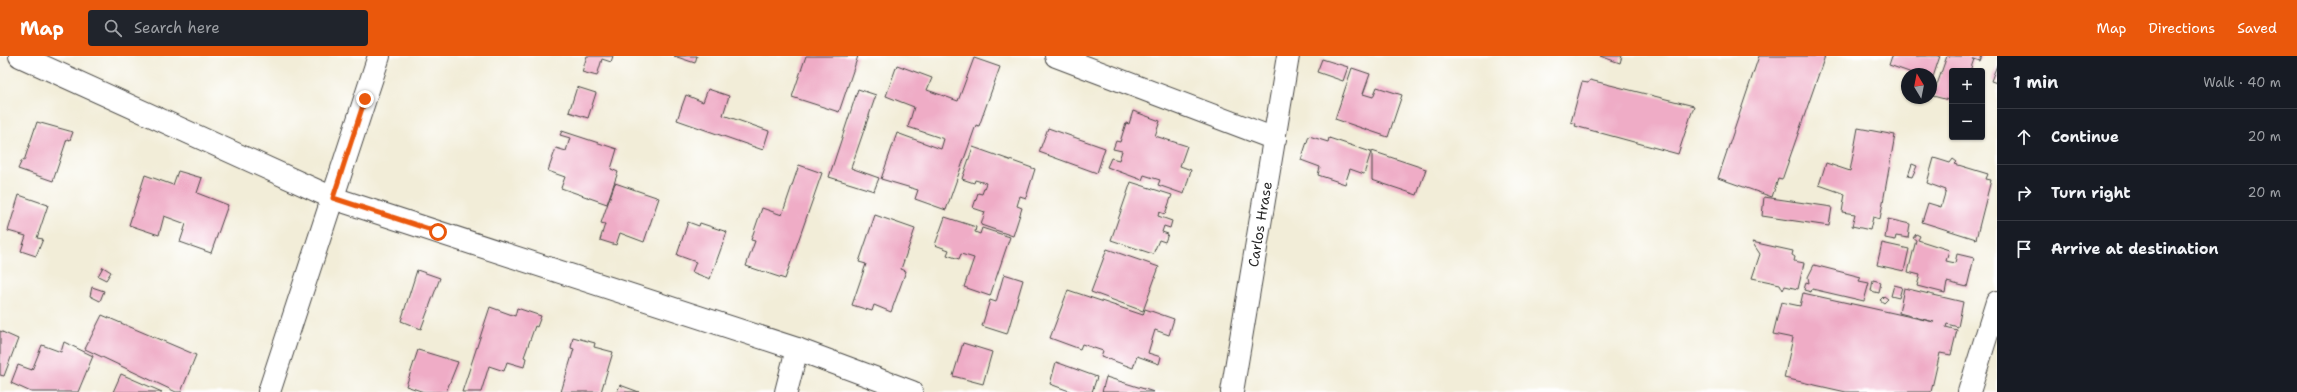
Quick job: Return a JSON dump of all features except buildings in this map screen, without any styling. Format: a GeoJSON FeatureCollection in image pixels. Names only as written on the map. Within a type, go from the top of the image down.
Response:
{"type":"FeatureCollection","features":[{"type":"Feature","properties":{"kind":"street"},"geometry":{"type":"LineString","coordinates":[[20,56],[333,198],[798,349],[912,392]]}},
{"type":"Feature","properties":{"kind":"street"},"geometry":{"type":"LineString","coordinates":[[269,392],[379,56]]}},
{"type":"Feature","properties":{"kind":"street"},"geometry":{"type":"LineString","coordinates":[[1056,56],[1275,139]]}},
{"type":"Feature","properties":{"kind":"street","name":"Carlos Hrase"},"geometry":{"type":"LineString","coordinates":[[1232,392],[1288,56]]}},
{"type":"Feature","properties":{"kind":"street"},"geometry":{"type":"LineString","coordinates":[[1969,392],[1997,302]]}},
{"type":"Feature","properties":{"kind":"street"},"geometry":{"type":"LineString","coordinates":[[786,392],[798,349]]}},
{"type":"Feature","properties":{"kind":"route"},"geometry":{"type":"LineString","coordinates":[[365,99],[333,198],[438,232]]}}]}
